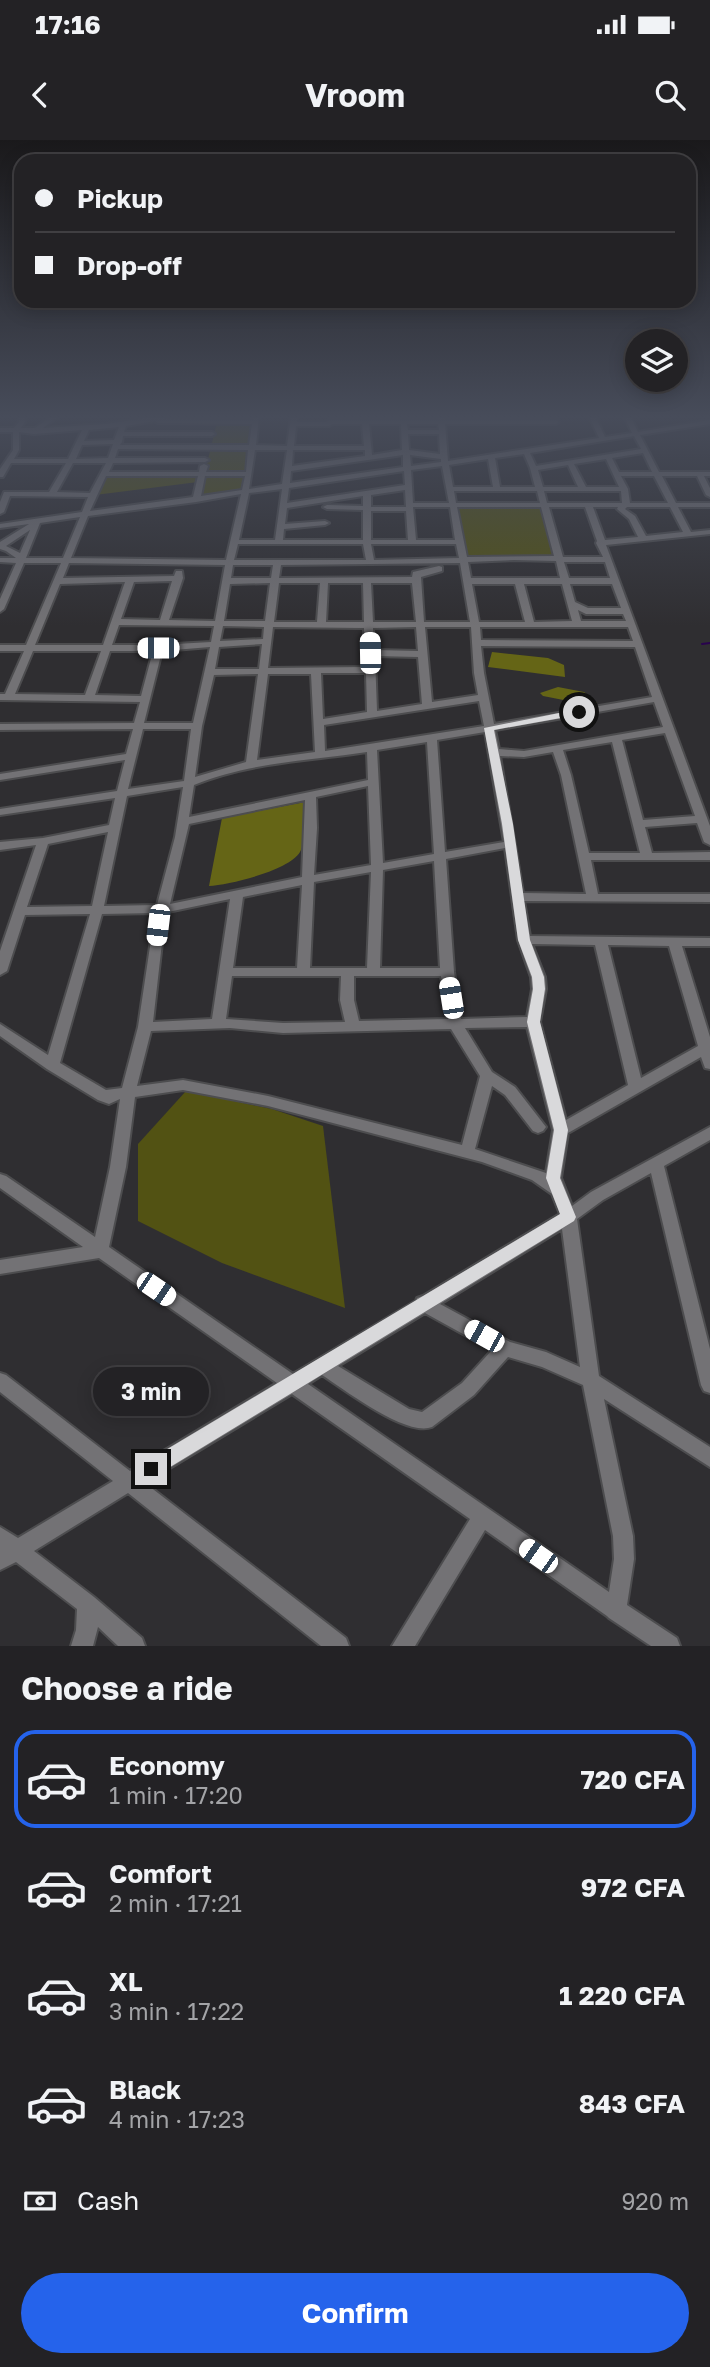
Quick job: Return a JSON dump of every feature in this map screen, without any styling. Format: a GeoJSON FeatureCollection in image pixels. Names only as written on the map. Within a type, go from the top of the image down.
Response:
{"type":"FeatureCollection","features":[{"type":"Feature","properties":{"kind":"street"},"geometry":{"type":"LineString","coordinates":[[51,495],[56,486]]}},
{"type":"Feature","properties":{"kind":"street"},"geometry":{"type":"LineString","coordinates":[[98,486],[32,648],[5,697],[145,699]]}},
{"type":"Feature","properties":{"kind":"street"},"geometry":{"type":"LineString","coordinates":[[196,500],[199,486]]}},
{"type":"Feature","properties":{"kind":"street"},"geometry":{"type":"LineString","coordinates":[[100,1251],[118,1167],[128,1100],[145,1027],[162,909],[166,902],[184,822],[197,726],[246,486]]}},
{"type":"Feature","properties":{"kind":"street"},"geometry":{"type":"LineString","coordinates":[[0,526],[283,486]]}},
{"type":"Feature","properties":{"kind":"street"},"geometry":{"type":"LineString","coordinates":[[279,542],[280,527],[289,509],[285,486]]}},
{"type":"Feature","properties":{"kind":"street"},"geometry":{"type":"LineString","coordinates":[[623,486],[626,504]]}},
{"type":"Feature","properties":{"kind":"street"},"geometry":{"type":"LineString","coordinates":[[663,486],[688,534]]}},
{"type":"Feature","properties":{"kind":"street"},"geometry":{"type":"LineString","coordinates":[[289,509],[328,504],[366,493],[408,487],[412,542]]}},
{"type":"Feature","properties":{"kind":"street"},"geometry":{"type":"LineString","coordinates":[[708,487],[710,495]]}},
{"type":"Feature","properties":{"kind":"street"},"geometry":{"type":"LineString","coordinates":[[616,1611],[624,1559],[623,1536],[591,1380],[569,1217],[553,1178],[554,1159],[561,1130],[533,1022],[539,989],[538,977],[524,940],[483,697],[475,623],[451,489],[624,489]]}},
{"type":"Feature","properties":{"kind":"street"},"geometry":{"type":"LineString","coordinates":[[540,489],[572,604],[572,624],[578,644]]}},
{"type":"Feature","properties":{"kind":"street"},"geometry":{"type":"LineString","coordinates":[[366,493],[370,562]]}},
{"type":"Feature","properties":{"kind":"street"},"geometry":{"type":"LineString","coordinates":[[0,512],[7,494],[93,495]]}},
{"type":"Feature","properties":{"kind":"street"},"geometry":{"type":"LineString","coordinates":[[328,504],[368,508],[409,504],[710,505]]}},
{"type":"Feature","properties":{"kind":"street"},"geometry":{"type":"LineString","coordinates":[[322,542],[328,504]]}},
{"type":"Feature","properties":{"kind":"street"},"geometry":{"type":"LineString","coordinates":[[626,504],[621,509],[632,518],[643,538]]}},
{"type":"Feature","properties":{"kind":"street"},"geometry":{"type":"LineString","coordinates":[[588,505],[710,842]]}},
{"type":"Feature","properties":{"kind":"street"},"geometry":{"type":"LineString","coordinates":[[0,547],[38,522]]}},
{"type":"Feature","properties":{"kind":"street"},"geometry":{"type":"LineString","coordinates":[[0,609],[38,522]]}},
{"type":"Feature","properties":{"kind":"street"},"geometry":{"type":"LineString","coordinates":[[280,527],[325,523]]}},
{"type":"Feature","properties":{"kind":"street"},"geometry":{"type":"LineString","coordinates":[[600,543],[710,532]]}},
{"type":"Feature","properties":{"kind":"street"},"geometry":{"type":"LineString","coordinates":[[234,542],[459,542]]}},
{"type":"Feature","properties":{"kind":"street"},"geometry":{"type":"LineString","coordinates":[[388,542],[395,554],[439,569],[466,571],[514,558],[606,560]]}},
{"type":"Feature","properties":{"kind":"street"},"geometry":{"type":"LineString","coordinates":[[0,547],[9,549],[22,558]]}},
{"type":"Feature","properties":{"kind":"street"},"geometry":{"type":"LineString","coordinates":[[0,560],[22,558],[277,563],[414,562],[519,581],[614,581]]}},
{"type":"Feature","properties":{"kind":"street"},"geometry":{"type":"LineString","coordinates":[[164,622],[179,578],[181,562]]}},
{"type":"Feature","properties":{"kind":"street"},"geometry":{"type":"LineString","coordinates":[[414,562],[422,623],[426,706]]}},
{"type":"Feature","properties":{"kind":"street"},"geometry":{"type":"LineString","coordinates":[[251,765],[277,563]]}},
{"type":"Feature","properties":{"kind":"street"},"geometry":{"type":"LineString","coordinates":[[227,581],[312,581],[324,585],[416,578],[439,569]]}},
{"type":"Feature","properties":{"kind":"street"},"geometry":{"type":"LineString","coordinates":[[59,581],[179,578]]}},
{"type":"Feature","properties":{"kind":"street"},"geometry":{"type":"LineString","coordinates":[[367,580],[372,714]]}},
{"type":"Feature","properties":{"kind":"street"},"geometry":{"type":"LineString","coordinates":[[368,594],[376,585],[390,580]]}},
{"type":"Feature","properties":{"kind":"street"},"geometry":{"type":"LineString","coordinates":[[89,698],[130,581]]}},
{"type":"Feature","properties":{"kind":"street"},"geometry":{"type":"LineString","coordinates":[[519,581],[530,624]]}},
{"type":"Feature","properties":{"kind":"street"},"geometry":{"type":"LineString","coordinates":[[321,625],[324,585]]}},
{"type":"Feature","properties":{"kind":"street"},"geometry":{"type":"LineString","coordinates":[[572,604],[586,611],[598,624]]}},
{"type":"Feature","properties":{"kind":"street"},"geometry":{"type":"LineString","coordinates":[[586,611],[625,611]]}},
{"type":"Feature","properties":{"kind":"street"},"geometry":{"type":"LineString","coordinates":[[598,624],[618,612],[625,611]]}},
{"type":"Feature","properties":{"kind":"street"},"geometry":{"type":"LineString","coordinates":[[116,622],[321,625],[630,624]]}},
{"type":"Feature","properties":{"kind":"street"},"geometry":{"type":"LineString","coordinates":[[0,648],[158,648],[268,641]]}},
{"type":"Feature","properties":{"kind":"street"},"geometry":{"type":"LineString","coordinates":[[477,643],[637,645]]}},
{"type":"Feature","properties":{"kind":"street"},"geometry":{"type":"LineString","coordinates":[[52,1065],[97,911],[122,792],[158,648]]}},
{"type":"Feature","properties":{"kind":"street"},"geometry":{"type":"LineString","coordinates":[[370,653],[423,654]]}},
{"type":"Feature","properties":{"kind":"street"},"geometry":{"type":"LineString","coordinates":[[210,672],[371,670]]}},
{"type":"Feature","properties":{"kind":"street"},"geometry":{"type":"LineString","coordinates":[[316,672],[320,756]]}},
{"type":"Feature","properties":{"kind":"street"},"geometry":{"type":"LineString","coordinates":[[317,723],[483,697]]}},
{"type":"Feature","properties":{"kind":"street"},"geometry":{"type":"LineString","coordinates":[[0,812],[190,783],[212,773],[251,765],[372,748],[657,699]]}},
{"type":"Feature","properties":{"kind":"street"},"geometry":{"type":"LineString","coordinates":[[0,727],[197,726]]}},
{"type":"Feature","properties":{"kind":"street"},"geometry":{"type":"LineString","coordinates":[[493,752],[524,754],[668,729]]}},
{"type":"Feature","properties":{"kind":"street"},"geometry":{"type":"LineString","coordinates":[[432,737],[447,972],[455,1023],[487,1076],[510,1091],[538,1127]]}},
{"type":"Feature","properties":{"kind":"street"},"geometry":{"type":"LineString","coordinates":[[616,739],[647,856]]}},
{"type":"Feature","properties":{"kind":"street"},"geometry":{"type":"LineString","coordinates":[[372,748],[377,868],[373,971]]}},
{"type":"Feature","properties":{"kind":"street"},"geometry":{"type":"LineString","coordinates":[[557,749],[566,775],[593,898]]}},
{"type":"Feature","properties":{"kind":"street"},"geometry":{"type":"LineString","coordinates":[[0,778],[131,756]]}},
{"type":"Feature","properties":{"kind":"street"},"geometry":{"type":"LineString","coordinates":[[184,822],[372,782]]}},
{"type":"Feature","properties":{"kind":"street"},"geometry":{"type":"LineString","coordinates":[[303,972],[311,828],[310,794]]}},
{"type":"Feature","properties":{"kind":"street"},"geometry":{"type":"LineString","coordinates":[[637,824],[701,819]]}},
{"type":"Feature","properties":{"kind":"street"},"geometry":{"type":"LineString","coordinates":[[0,845],[44,841],[116,827]]}},
{"type":"Feature","properties":{"kind":"street"},"geometry":{"type":"LineString","coordinates":[[0,971],[44,841]]}},
{"type":"Feature","properties":{"kind":"street"},"geometry":{"type":"LineString","coordinates":[[21,911],[162,909],[509,844]]}},
{"type":"Feature","properties":{"kind":"street"},"geometry":{"type":"LineString","coordinates":[[583,857],[710,856]]}},
{"type":"Feature","properties":{"kind":"street"},"geometry":{"type":"LineString","coordinates":[[218,1024],[237,893]]}},
{"type":"Feature","properties":{"kind":"street"},"geometry":{"type":"LineString","coordinates":[[518,897],[710,898]]}},
{"type":"Feature","properties":{"kind":"street"},"geometry":{"type":"LineString","coordinates":[[524,940],[710,942]]}},
{"type":"Feature","properties":{"kind":"street"},"geometry":{"type":"LineString","coordinates":[[601,942],[636,1086]]}},
{"type":"Feature","properties":{"kind":"street"},"geometry":{"type":"LineString","coordinates":[[674,942],[708,1045],[710,1064]]}},
{"type":"Feature","properties":{"kind":"street"},"geometry":{"type":"LineString","coordinates":[[348,971],[347,1000],[353,1024]]}},
{"type":"Feature","properties":{"kind":"street"},"geometry":{"type":"LineString","coordinates":[[227,972],[447,972]]}},
{"type":"Feature","properties":{"kind":"street"},"geometry":{"type":"LineString","coordinates":[[145,1027],[245,1023],[283,1028],[353,1024],[533,1022]]}},
{"type":"Feature","properties":{"kind":"street"},"geometry":{"type":"LineString","coordinates":[[0,1029],[103,1096],[128,1100],[183,1085],[268,1101],[484,1157],[538,1176],[556,1189]]}},
{"type":"Feature","properties":{"kind":"street"},"geometry":{"type":"LineString","coordinates":[[561,1130],[708,1045]]}},
{"type":"Feature","properties":{"kind":"street"},"geometry":{"type":"LineString","coordinates":[[469,1146],[487,1076]]}},
{"type":"Feature","properties":{"kind":"street"},"geometry":{"type":"LineString","coordinates":[[8,1555],[569,1217],[597,1196],[710,1133]]}},
{"type":"Feature","properties":{"kind":"street"},"geometry":{"type":"LineString","coordinates":[[656,1164],[706,1359],[710,1385]]}},
{"type":"Feature","properties":{"kind":"street"},"geometry":{"type":"LineString","coordinates":[[0,1180],[669,1646]]}},
{"type":"Feature","properties":{"kind":"street"},"geometry":{"type":"LineString","coordinates":[[0,1267],[100,1251]]}},
{"type":"Feature","properties":{"kind":"street"},"geometry":{"type":"LineString","coordinates":[[423,1303],[505,1348],[546,1360],[591,1380],[710,1458]]}},
{"type":"Feature","properties":{"kind":"street"},"geometry":{"type":"LineString","coordinates":[[321,1365],[405,1417],[425,1420],[468,1389],[505,1348]]}},
{"type":"Feature","properties":{"kind":"street"},"geometry":{"type":"LineString","coordinates":[[0,1381],[338,1646]]}},
{"type":"Feature","properties":{"kind":"street"},"geometry":{"type":"LineString","coordinates":[[403,1646],[482,1517]]}},
{"type":"Feature","properties":{"kind":"street"},"geometry":{"type":"LineString","coordinates":[[0,1537],[8,1555],[87,1604],[134,1646]]}},
{"type":"Feature","properties":{"kind":"street"},"geometry":{"type":"LineString","coordinates":[[82,1646],[87,1630],[87,1604]]}},
{"type":"Feature","properties":{"kind":"shaded area"},"geometry":{"type":"Polygon","coordinates":[[[100,486],[164,486],[95,495],[100,486]]]}},
{"type":"Feature","properties":{"kind":"shaded area"},"geometry":{"type":"Polygon","coordinates":[[[201,486],[243,486],[242,491],[199,498],[201,486]]]}},
{"type":"Feature","properties":{"kind":"shaded area"},"geometry":{"type":"Polygon","coordinates":[[[455,505],[541,506],[557,559],[466,560],[455,505]]]}},
{"type":"Feature","properties":{"kind":"shaded area"},"geometry":{"type":"Polygon","coordinates":[[[492,652],[548,658],[564,665],[565,677],[488,667],[492,652]]]}},
{"type":"Feature","properties":{"kind":"shaded area"},"geometry":{"type":"Polygon","coordinates":[[[558,687],[584,692],[597,703],[589,705],[543,696],[540,693],[558,687]]]}},
{"type":"Feature","properties":{"kind":"shaded area"},"geometry":{"type":"Polygon","coordinates":[[[305,802],[304,841],[294,859],[259,875],[209,886],[222,818],[305,802]]]}},
{"type":"Feature","properties":{"kind":"shaded area"},"geometry":{"type":"Polygon","coordinates":[[[186,1091],[272,1109],[323,1126],[345,1308],[222,1263],[138,1221],[138,1144],[186,1091]]]}},
{"type":"Feature","properties":{"kind":"waterway"},"geometry":{"type":"LineString","coordinates":[[702,644],[710,643]]}},
{"type":"Feature","properties":{"kind":"route"},"geometry":{"type":"LineString","coordinates":[[151,1469],[415,1307],[569,1217],[553,1178],[554,1159],[562,1135],[533,1022],[539,989],[538,977],[524,940],[515,869],[489,728],[579,712]]}}]}
